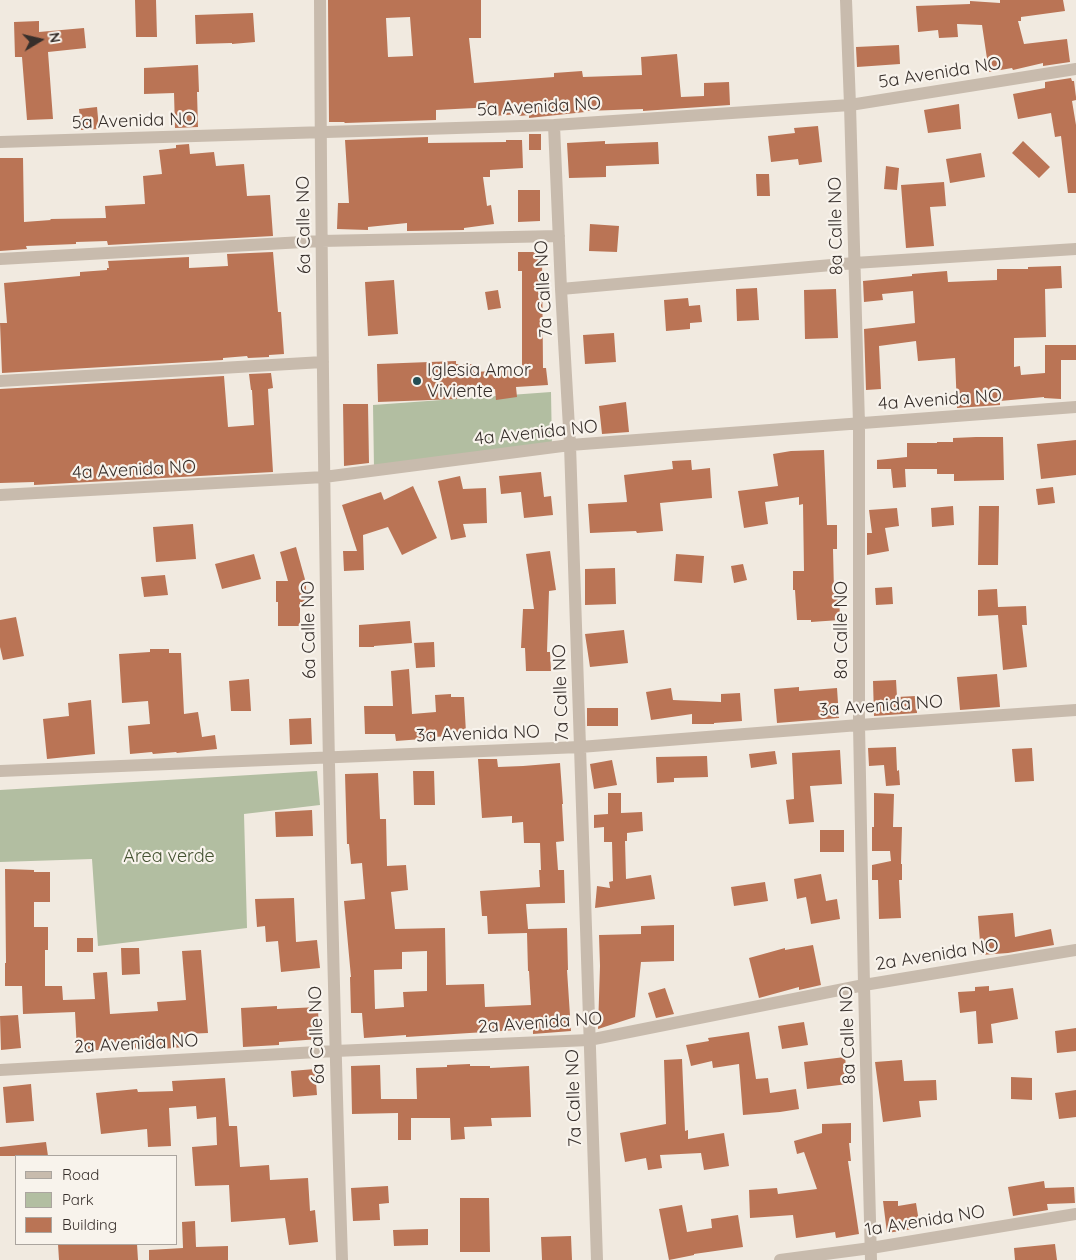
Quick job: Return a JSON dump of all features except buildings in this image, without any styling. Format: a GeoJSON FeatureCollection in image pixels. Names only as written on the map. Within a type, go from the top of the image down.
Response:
{"type":"FeatureCollection","features":[{"type":"Feature","properties":{"kind":"street","name":"6a Calle NO"},"geometry":{"type":"LineString","coordinates":[[320,0],[321,240],[328,757],[342,1260]]}},
{"type":"Feature","properties":{"kind":"street","name":"8a Calle NO"},"geometry":{"type":"LineString","coordinates":[[846,0],[859,424],[859,725],[871,1254]]}},
{"type":"Feature","properties":{"kind":"street","name":"5a Avenida NO"},"geometry":{"type":"LineString","coordinates":[[0,142],[554,125],[850,104],[1076,69]]}},
{"type":"Feature","properties":{"kind":"street","name":"7a Calle NO"},"geometry":{"type":"LineString","coordinates":[[554,125],[570,445],[597,1260]]}},
{"type":"Feature","properties":{"kind":"street"},"geometry":{"type":"LineString","coordinates":[[0,259],[321,240],[559,236]]}},
{"type":"Feature","properties":{"kind":"street"},"geometry":{"type":"LineString","coordinates":[[561,289],[854,263],[1076,249]]}},
{"type":"Feature","properties":{"kind":"street"},"geometry":{"type":"LineString","coordinates":[[0,381],[323,362]]}},
{"type":"Feature","properties":{"kind":"street","name":"4a Avenida NO"},"geometry":{"type":"LineString","coordinates":[[0,495],[324,477],[570,445],[1076,407]]}},
{"type":"Feature","properties":{"kind":"street","name":"3a Avenida NO"},"geometry":{"type":"LineString","coordinates":[[0,771],[580,747],[1076,710]]}},
{"type":"Feature","properties":{"kind":"street","name":"2a Avenida NO"},"geometry":{"type":"LineString","coordinates":[[0,1070],[335,1051],[589,1040],[864,985],[1076,950]]}},
{"type":"Feature","properties":{"kind":"street","name":"1a Avenida NO"},"geometry":{"type":"LineString","coordinates":[[780,1260],[871,1254],[1076,1214]]}},
{"type":"Feature","properties":{"kind":"green space"},"geometry":{"type":"Polygon","coordinates":[[[551,392],[552,449],[374,468],[373,405],[551,392]]]}},
{"type":"Feature","properties":{"kind":"green space","name":"Area verde"},"geometry":{"type":"Polygon","coordinates":[[[317,771],[320,805],[244,814],[247,928],[98,946],[92,859],[0,862],[0,790],[317,771]]]}},
{"type":"Feature","properties":{"kind":"place","name":"Iglesia Amor Viviente"},"geometry":{"type":"Point","coordinates":[417,381]}}]}
